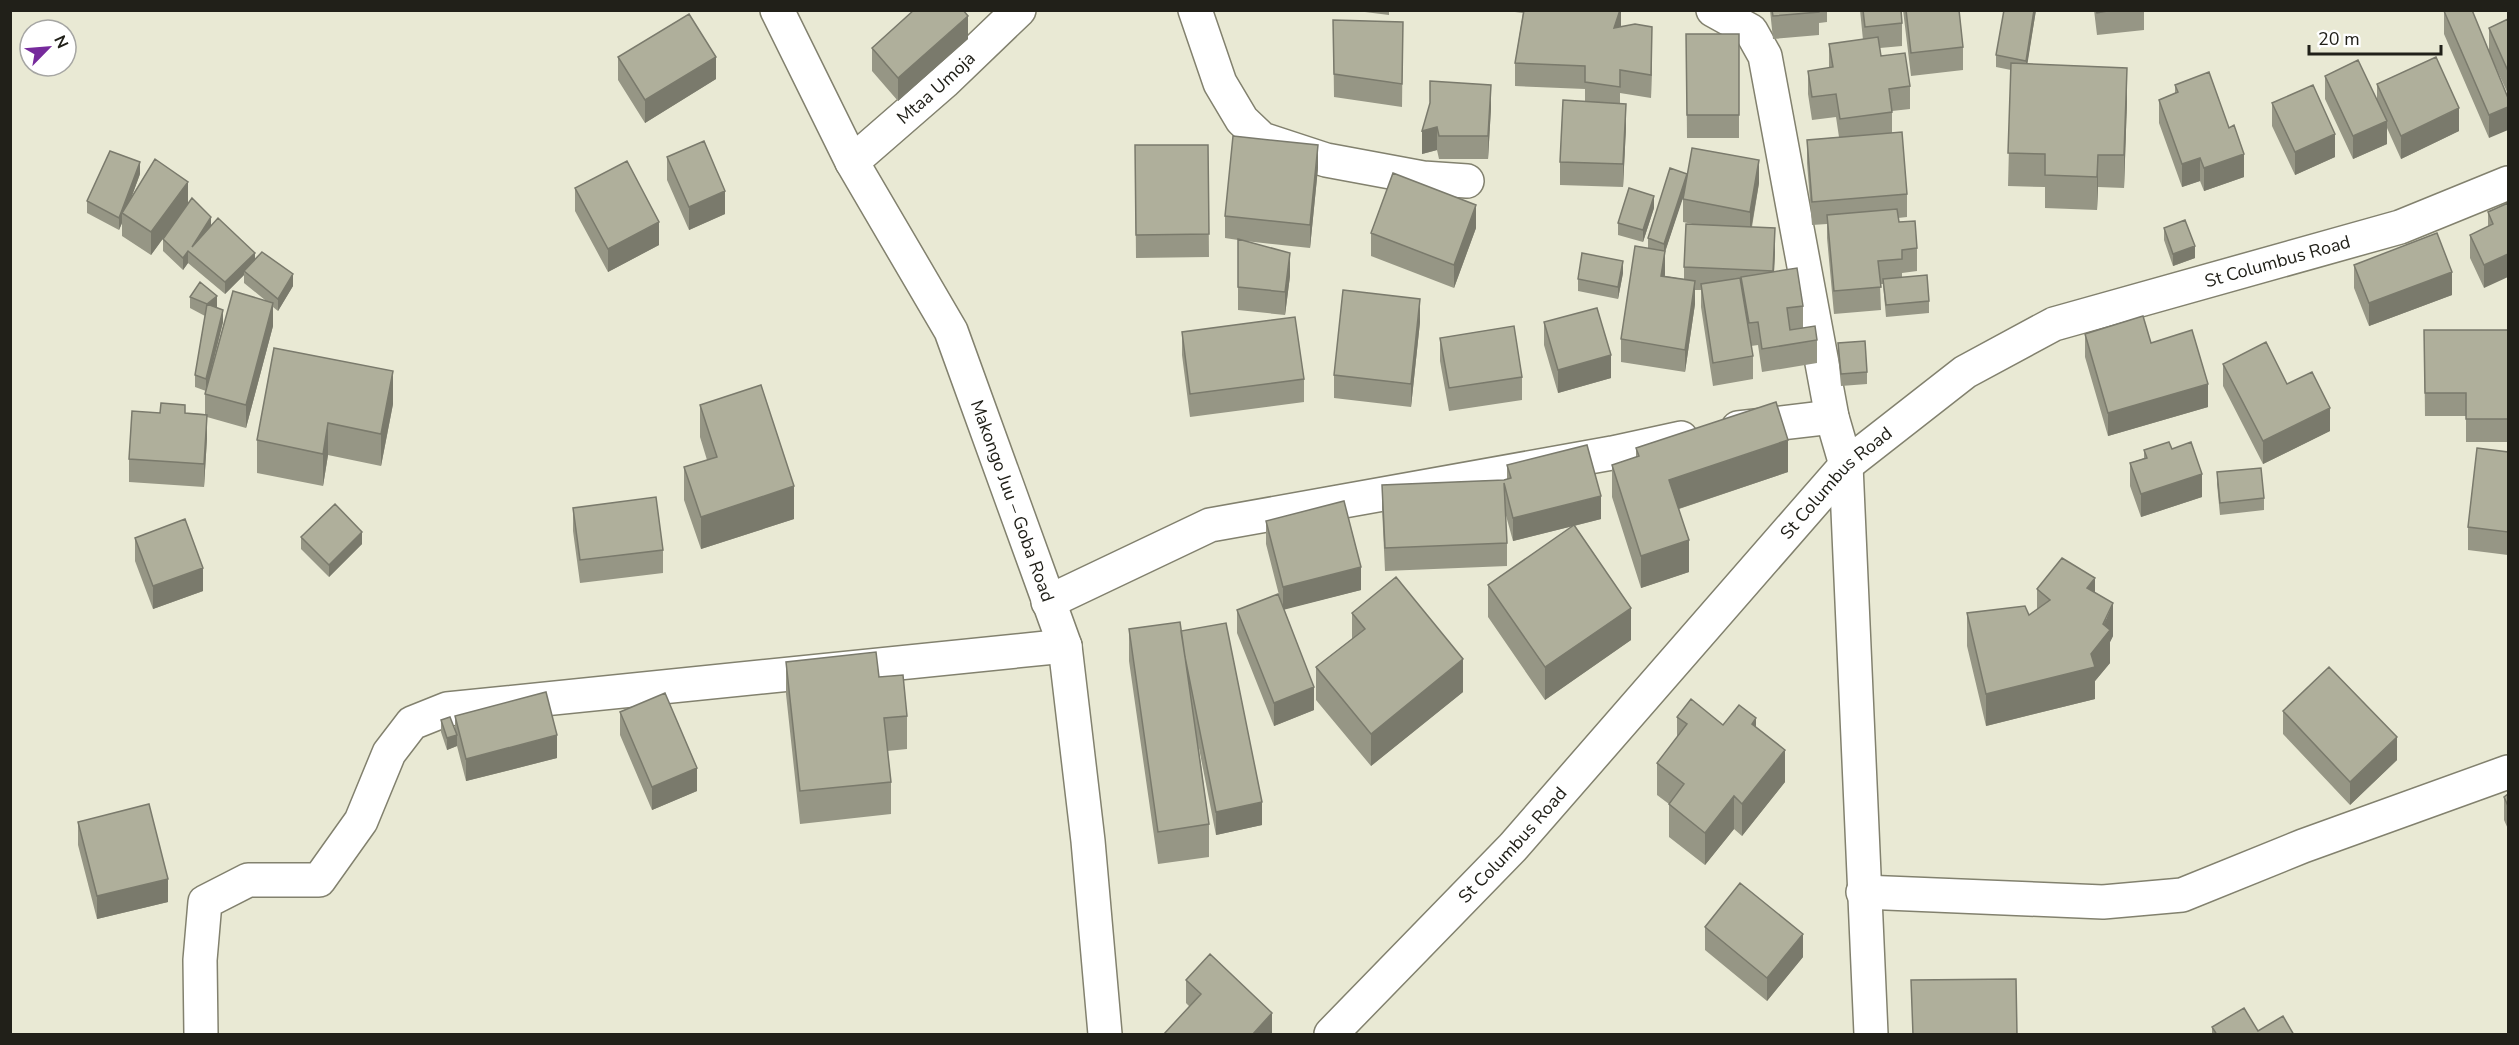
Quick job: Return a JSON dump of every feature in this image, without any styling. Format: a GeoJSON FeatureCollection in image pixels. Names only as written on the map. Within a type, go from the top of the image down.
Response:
{"type":"FeatureCollection","features":[{"type":"Feature","properties":{"kind":"street","name":"Makongo Juu – Goba Road"},"geometry":{"type":"LineString","coordinates":[[777,10],[852,162],[951,331],[1065,646],[1088,841],[1105,1035]]}},
{"type":"Feature","properties":{"kind":"street","name":"Mtaa Umoja"},"geometry":{"type":"LineString","coordinates":[[852,162],[944,82],[1019,10]]}},
{"type":"Feature","properties":{"kind":"street"},"geometry":{"type":"LineString","coordinates":[[1195,10],[1220,83],[1242,120],[1262,140],[1326,160],[1423,178],[1467,181]]}},
{"type":"Feature","properties":{"kind":"street"},"geometry":{"type":"LineString","coordinates":[[1713,10],[1751,31],[1765,56],[1832,417],[1846,465],[1871,1035]]}},
{"type":"Feature","properties":{"kind":"street","name":"St Columbus Road"},"geometry":{"type":"LineString","coordinates":[[1331,1035],[1513,847],[1846,465],[1965,372],[2054,324],[2400,227],[2508,183]]}},
{"type":"Feature","properties":{"kind":"street"},"geometry":{"type":"LineString","coordinates":[[1048,602],[1210,525],[1612,453],[1721,429],[1832,417]]}},
{"type":"Feature","properties":{"kind":"street"},"geometry":{"type":"LineString","coordinates":[[201,1035],[200,960],[205,902],[248,880],[319,880],[361,822],[389,753],[412,723],[447,708],[1065,646]]}},
{"type":"Feature","properties":{"kind":"street"},"geometry":{"type":"LineString","coordinates":[[1863,892],[2103,902],[2182,895],[2303,846],[2508,772]]}},
{"type":"Feature","properties":{"kind":"building"},"geometry":{"type":"Polygon","coordinates":[[[914,10],[963,10],[968,16],[898,78],[872,48],[914,10]]]}},
{"type":"Feature","properties":{"kind":"building"},"geometry":{"type":"Polygon","coordinates":[[[1524,10],[1620,10],[1614,28],[1635,24],[1652,27],[1651,75],[1620,70],[1620,87],[1585,82],[1585,66],[1515,63],[1524,10]]]}},
{"type":"Feature","properties":{"kind":"building"},"geometry":{"type":"Polygon","coordinates":[[[1772,10],[1819,10],[1819,12],[1773,16],[1772,10]]]}},
{"type":"Feature","properties":{"kind":"building"},"geometry":{"type":"Polygon","coordinates":[[[1863,10],[1901,10],[1902,23],[1865,27],[1863,10]]]}},
{"type":"Feature","properties":{"kind":"building"},"geometry":{"type":"Polygon","coordinates":[[[1906,10],[1959,10],[1963,47],[1911,53],[1906,10]]]}},
{"type":"Feature","properties":{"kind":"building"},"geometry":{"type":"Polygon","coordinates":[[[2004,10],[2034,10],[2026,61],[1996,55],[2004,10]]]}},
{"type":"Feature","properties":{"kind":"building"},"geometry":{"type":"Polygon","coordinates":[[[2096,10],[2113,10],[2097,13],[2096,10]]]}},
{"type":"Feature","properties":{"kind":"building"},"geometry":{"type":"Polygon","coordinates":[[[2472,10],[2508,98],[2508,107],[2489,115],[2444,11],[2472,10]]]}},
{"type":"Feature","properties":{"kind":"building"},"geometry":{"type":"Polygon","coordinates":[[[689,14],[716,57],[645,100],[618,57],[689,14]]]}},
{"type":"Feature","properties":{"kind":"building"},"geometry":{"type":"Polygon","coordinates":[[[2508,19],[2508,71],[2489,28],[2508,19]]]}},
{"type":"Feature","properties":{"kind":"building"},"geometry":{"type":"Polygon","coordinates":[[[1333,20],[1403,22],[1402,84],[1334,74],[1333,20]]]}},
{"type":"Feature","properties":{"kind":"building"},"geometry":{"type":"Polygon","coordinates":[[[1686,34],[1739,34],[1739,115],[1687,115],[1686,34]]]}},
{"type":"Feature","properties":{"kind":"building"},"geometry":{"type":"Polygon","coordinates":[[[1878,37],[1881,56],[1905,53],[1910,86],[1889,89],[1892,112],[1840,119],[1836,94],[1812,97],[1808,71],[1833,67],[1829,44],[1878,37]]]}},
{"type":"Feature","properties":{"kind":"building"},"geometry":{"type":"Polygon","coordinates":[[[2436,57],[2459,108],[2401,136],[2377,84],[2436,57]]]}},
{"type":"Feature","properties":{"kind":"building"},"geometry":{"type":"Polygon","coordinates":[[[2358,60],[2387,121],[2353,136],[2325,76],[2358,60]]]}},
{"type":"Feature","properties":{"kind":"building"},"geometry":{"type":"Polygon","coordinates":[[[2011,63],[2127,68],[2124,155],[2098,155],[2097,177],[2045,175],[2045,154],[2008,153],[2011,63]]]}},
{"type":"Feature","properties":{"kind":"building"},"geometry":{"type":"Polygon","coordinates":[[[2209,72],[2229,128],[2234,125],[2244,154],[2204,168],[2200,158],[2182,164],[2159,100],[2178,92],[2175,85],[2209,72]]]}},
{"type":"Feature","properties":{"kind":"building"},"geometry":{"type":"Polygon","coordinates":[[[1430,81],[1491,85],[1488,136],[1439,136],[1437,127],[1422,131],[1430,103],[1430,81]]]}},
{"type":"Feature","properties":{"kind":"building"},"geometry":{"type":"Polygon","coordinates":[[[2313,85],[2335,134],[2295,152],[2272,103],[2313,85]]]}},
{"type":"Feature","properties":{"kind":"building"},"geometry":{"type":"Polygon","coordinates":[[[1563,100],[1626,104],[1623,164],[1560,162],[1563,100]]]}},
{"type":"Feature","properties":{"kind":"building"},"geometry":{"type":"Polygon","coordinates":[[[1902,132],[1907,194],[1812,202],[1807,140],[1902,132]]]}},
{"type":"Feature","properties":{"kind":"building"},"geometry":{"type":"Polygon","coordinates":[[[1233,136],[1318,145],[1310,225],[1225,216],[1233,136]]]}},
{"type":"Feature","properties":{"kind":"building"},"geometry":{"type":"Polygon","coordinates":[[[704,141],[725,191],[689,207],[667,157],[704,141]]]}},
{"type":"Feature","properties":{"kind":"building"},"geometry":{"type":"Polygon","coordinates":[[[1135,145],[1208,145],[1209,234],[1136,235],[1135,145]]]}},
{"type":"Feature","properties":{"kind":"building"},"geometry":{"type":"Polygon","coordinates":[[[1692,148],[1759,160],[1750,212],[1683,199],[1692,148]]]}},
{"type":"Feature","properties":{"kind":"building"},"geometry":{"type":"Polygon","coordinates":[[[110,151],[140,162],[119,218],[87,201],[110,151]]]}},
{"type":"Feature","properties":{"kind":"building"},"geometry":{"type":"Polygon","coordinates":[[[155,159],[188,182],[151,232],[122,213],[155,159]]]}},
{"type":"Feature","properties":{"kind":"building"},"geometry":{"type":"Polygon","coordinates":[[[627,161],[659,222],[608,249],[575,188],[627,161]]]}},
{"type":"Feature","properties":{"kind":"building"},"geometry":{"type":"Polygon","coordinates":[[[1670,168],[1687,174],[1664,244],[1648,238],[1670,168]]]}},
{"type":"Feature","properties":{"kind":"building"},"geometry":{"type":"Polygon","coordinates":[[[1393,173],[1476,205],[1454,265],[1371,233],[1393,173]]]}},
{"type":"Feature","properties":{"kind":"building"},"geometry":{"type":"Polygon","coordinates":[[[1629,188],[1654,196],[1643,230],[1618,223],[1629,188]]]}},
{"type":"Feature","properties":{"kind":"building"},"geometry":{"type":"Polygon","coordinates":[[[192,198],[211,217],[192,247],[218,218],[255,253],[225,282],[188,251],[183,258],[163,239],[192,198]]]}},
{"type":"Feature","properties":{"kind":"building"},"geometry":{"type":"Polygon","coordinates":[[[2508,203],[2508,254],[2484,265],[2470,235],[2493,224],[2488,212],[2508,203]]]}},
{"type":"Feature","properties":{"kind":"building"},"geometry":{"type":"Polygon","coordinates":[[[1897,209],[1899,222],[1915,221],[1917,248],[1902,250],[1902,259],[1878,261],[1881,287],[1834,291],[1827,215],[1897,209]]]}},
{"type":"Feature","properties":{"kind":"building"},"geometry":{"type":"Polygon","coordinates":[[[2185,220],[2195,246],[2173,254],[2164,228],[2185,220]]]}},
{"type":"Feature","properties":{"kind":"building"},"geometry":{"type":"Polygon","coordinates":[[[1686,224],[1775,228],[1773,271],[1684,267],[1686,224]]]}},
{"type":"Feature","properties":{"kind":"building"},"geometry":{"type":"Polygon","coordinates":[[[2437,233],[2452,272],[2369,303],[2354,265],[2437,233]]]}},
{"type":"Feature","properties":{"kind":"building"},"geometry":{"type":"Polygon","coordinates":[[[1238,239],[1290,253],[1285,292],[1238,287],[1238,239]]]}},
{"type":"Feature","properties":{"kind":"building"},"geometry":{"type":"Polygon","coordinates":[[[1635,246],[1665,251],[1661,276],[1695,281],[1685,350],[1621,339],[1635,246]]]}},
{"type":"Feature","properties":{"kind":"building"},"geometry":{"type":"Polygon","coordinates":[[[262,252],[293,274],[278,299],[244,271],[262,252]]]}},
{"type":"Feature","properties":{"kind":"building"},"geometry":{"type":"Polygon","coordinates":[[[1582,253],[1623,261],[1618,287],[1578,279],[1582,253]]]}},
{"type":"Feature","properties":{"kind":"building"},"geometry":{"type":"Polygon","coordinates":[[[1797,268],[1803,306],[1787,308],[1790,330],[1815,326],[1817,340],[1762,349],[1758,322],[1749,323],[1741,277],[1797,268]]]}},
{"type":"Feature","properties":{"kind":"building"},"geometry":{"type":"Polygon","coordinates":[[[1927,275],[1929,301],[1886,305],[1883,279],[1927,275]]]}},
{"type":"Feature","properties":{"kind":"building"},"geometry":{"type":"Polygon","coordinates":[[[1740,278],[1753,356],[1713,363],[1701,284],[1740,278]]]}},
{"type":"Feature","properties":{"kind":"building"},"geometry":{"type":"Polygon","coordinates":[[[200,282],[217,296],[207,304],[190,297],[200,282]]]}},
{"type":"Feature","properties":{"kind":"building"},"geometry":{"type":"Polygon","coordinates":[[[1343,290],[1420,299],[1411,384],[1334,375],[1343,290]]]}},
{"type":"Feature","properties":{"kind":"building"},"geometry":{"type":"Polygon","coordinates":[[[233,291],[273,303],[246,405],[205,394],[233,291]]]}},
{"type":"Feature","properties":{"kind":"building"},"geometry":{"type":"Polygon","coordinates":[[[207,304],[223,310],[206,379],[195,375],[207,304]]]}},
{"type":"Feature","properties":{"kind":"building"},"geometry":{"type":"Polygon","coordinates":[[[1597,308],[1611,355],[1558,370],[1544,322],[1597,308]]]}},
{"type":"Feature","properties":{"kind":"building"},"geometry":{"type":"Polygon","coordinates":[[[2143,316],[2151,343],[2192,330],[2208,384],[2108,413],[2085,334],[2143,316]]]}},
{"type":"Feature","properties":{"kind":"building"},"geometry":{"type":"Polygon","coordinates":[[[1295,317],[1304,379],[1190,394],[1182,332],[1295,317]]]}},
{"type":"Feature","properties":{"kind":"building"},"geometry":{"type":"Polygon","coordinates":[[[1514,326],[1522,377],[1449,388],[1440,338],[1514,326]]]}},
{"type":"Feature","properties":{"kind":"building"},"geometry":{"type":"Polygon","coordinates":[[[2424,330],[2508,330],[2508,419],[2466,419],[2466,393],[2425,393],[2424,330]]]}},
{"type":"Feature","properties":{"kind":"building"},"geometry":{"type":"Polygon","coordinates":[[[1865,341],[1867,372],[1841,374],[1838,343],[1865,341]]]}},
{"type":"Feature","properties":{"kind":"building"},"geometry":{"type":"Polygon","coordinates":[[[2266,342],[2287,384],[2312,372],[2330,408],[2263,441],[2223,364],[2266,342]]]}},
{"type":"Feature","properties":{"kind":"building"},"geometry":{"type":"Polygon","coordinates":[[[274,348],[393,371],[381,434],[328,423],[323,454],[257,440],[274,348]]]}},
{"type":"Feature","properties":{"kind":"building"},"geometry":{"type":"Polygon","coordinates":[[[761,385],[794,486],[701,517],[684,467],[717,457],[700,405],[761,385]]]}},
{"type":"Feature","properties":{"kind":"building"},"geometry":{"type":"Polygon","coordinates":[[[1776,402],[1788,440],[1669,480],[1689,540],[1641,556],[1612,465],[1639,456],[1636,448],[1776,402]]]}},
{"type":"Feature","properties":{"kind":"building"},"geometry":{"type":"Polygon","coordinates":[[[161,403],[185,405],[185,413],[207,415],[204,464],[129,459],[132,411],[160,413],[161,403]]]}},
{"type":"Feature","properties":{"kind":"building"},"geometry":{"type":"Polygon","coordinates":[[[2169,442],[2172,449],[2191,442],[2202,474],[2141,494],[2130,463],[2147,458],[2144,450],[2169,442]]]}},
{"type":"Feature","properties":{"kind":"building"},"geometry":{"type":"Polygon","coordinates":[[[1587,445],[1601,496],[1513,518],[1504,483],[1507,543],[1385,548],[1382,485],[1504,480],[1511,478],[1507,465],[1587,445]]]}},
{"type":"Feature","properties":{"kind":"building"},"geometry":{"type":"Polygon","coordinates":[[[2477,448],[2508,452],[2508,532],[2468,527],[2477,448]]]}},
{"type":"Feature","properties":{"kind":"building"},"geometry":{"type":"Polygon","coordinates":[[[2261,468],[2264,498],[2220,503],[2217,472],[2261,468]]]}},
{"type":"Feature","properties":{"kind":"building"},"geometry":{"type":"Polygon","coordinates":[[[656,497],[663,550],[580,560],[573,508],[656,497]]]}},
{"type":"Feature","properties":{"kind":"building"},"geometry":{"type":"Polygon","coordinates":[[[1344,501],[1361,567],[1283,587],[1266,521],[1344,501]]]}},
{"type":"Feature","properties":{"kind":"building"},"geometry":{"type":"Polygon","coordinates":[[[335,504],[362,532],[329,565],[301,537],[335,504]]]}},
{"type":"Feature","properties":{"kind":"building"},"geometry":{"type":"Polygon","coordinates":[[[185,519],[203,568],[153,586],[135,538],[185,519]]]}},
{"type":"Feature","properties":{"kind":"building"},"geometry":{"type":"Polygon","coordinates":[[[1574,525],[1631,608],[1545,667],[1488,585],[1574,525]]]}},
{"type":"Feature","properties":{"kind":"building"},"geometry":{"type":"Polygon","coordinates":[[[2062,558],[2095,578],[2087,588],[2113,603],[2103,624],[2110,630],[2091,654],[2095,667],[1986,694],[1967,613],[2025,606],[2029,615],[2050,600],[2037,589],[2062,558]]]}},
{"type":"Feature","properties":{"kind":"building"},"geometry":{"type":"Polygon","coordinates":[[[1396,577],[1463,659],[1371,734],[1316,667],[1365,629],[1352,613],[1396,577]]]}},
{"type":"Feature","properties":{"kind":"building"},"geometry":{"type":"Polygon","coordinates":[[[1278,594],[1314,687],[1274,703],[1237,610],[1278,594]]]}},
{"type":"Feature","properties":{"kind":"building"},"geometry":{"type":"Polygon","coordinates":[[[1180,622],[1209,824],[1158,832],[1129,629],[1180,622]]]}},
{"type":"Feature","properties":{"kind":"building"},"geometry":{"type":"Polygon","coordinates":[[[1226,623],[1262,802],[1216,812],[1181,631],[1226,623]]]}},
{"type":"Feature","properties":{"kind":"building"},"geometry":{"type":"Polygon","coordinates":[[[876,652],[879,677],[903,675],[907,716],[884,718],[891,782],[800,791],[786,662],[876,652]]]}},
{"type":"Feature","properties":{"kind":"building"},"geometry":{"type":"Polygon","coordinates":[[[2329,667],[2397,737],[2350,782],[2283,711],[2329,667]]]}},
{"type":"Feature","properties":{"kind":"building"},"geometry":{"type":"Polygon","coordinates":[[[546,692],[557,735],[466,759],[455,716],[546,692]]]}},
{"type":"Feature","properties":{"kind":"building"},"geometry":{"type":"Polygon","coordinates":[[[665,693],[697,768],[652,787],[620,712],[665,693]]]}},
{"type":"Feature","properties":{"kind":"building"},"geometry":{"type":"Polygon","coordinates":[[[1691,699],[1723,725],[1739,705],[1756,718],[1752,724],[1785,750],[1742,804],[1734,796],[1705,833],[1669,804],[1684,784],[1657,763],[1687,724],[1677,717],[1691,699]]]}},
{"type":"Feature","properties":{"kind":"building"},"geometry":{"type":"Polygon","coordinates":[[[450,717],[457,735],[447,738],[441,720],[450,717]]]}},
{"type":"Feature","properties":{"kind":"building"},"geometry":{"type":"Polygon","coordinates":[[[2508,794],[2508,806],[2504,797],[2508,794]]]}},
{"type":"Feature","properties":{"kind":"building"},"geometry":{"type":"Polygon","coordinates":[[[149,804],[168,879],[97,896],[78,822],[149,804]]]}},
{"type":"Feature","properties":{"kind":"building"},"geometry":{"type":"Polygon","coordinates":[[[1740,883],[1803,934],[1767,978],[1705,927],[1740,883]]]}},
{"type":"Feature","properties":{"kind":"building"},"geometry":{"type":"Polygon","coordinates":[[[1210,954],[1272,1013],[1252,1035],[1163,1035],[1201,994],[1186,980],[1210,954]]]}},
{"type":"Feature","properties":{"kind":"building"},"geometry":{"type":"Polygon","coordinates":[[[2016,979],[2017,1035],[1913,1035],[1911,980],[2016,979]]]}},
{"type":"Feature","properties":{"kind":"building"},"geometry":{"type":"Polygon","coordinates":[[[2244,1008],[2258,1031],[2283,1016],[2294,1035],[2217,1035],[2212,1027],[2244,1008]]]}}]}
